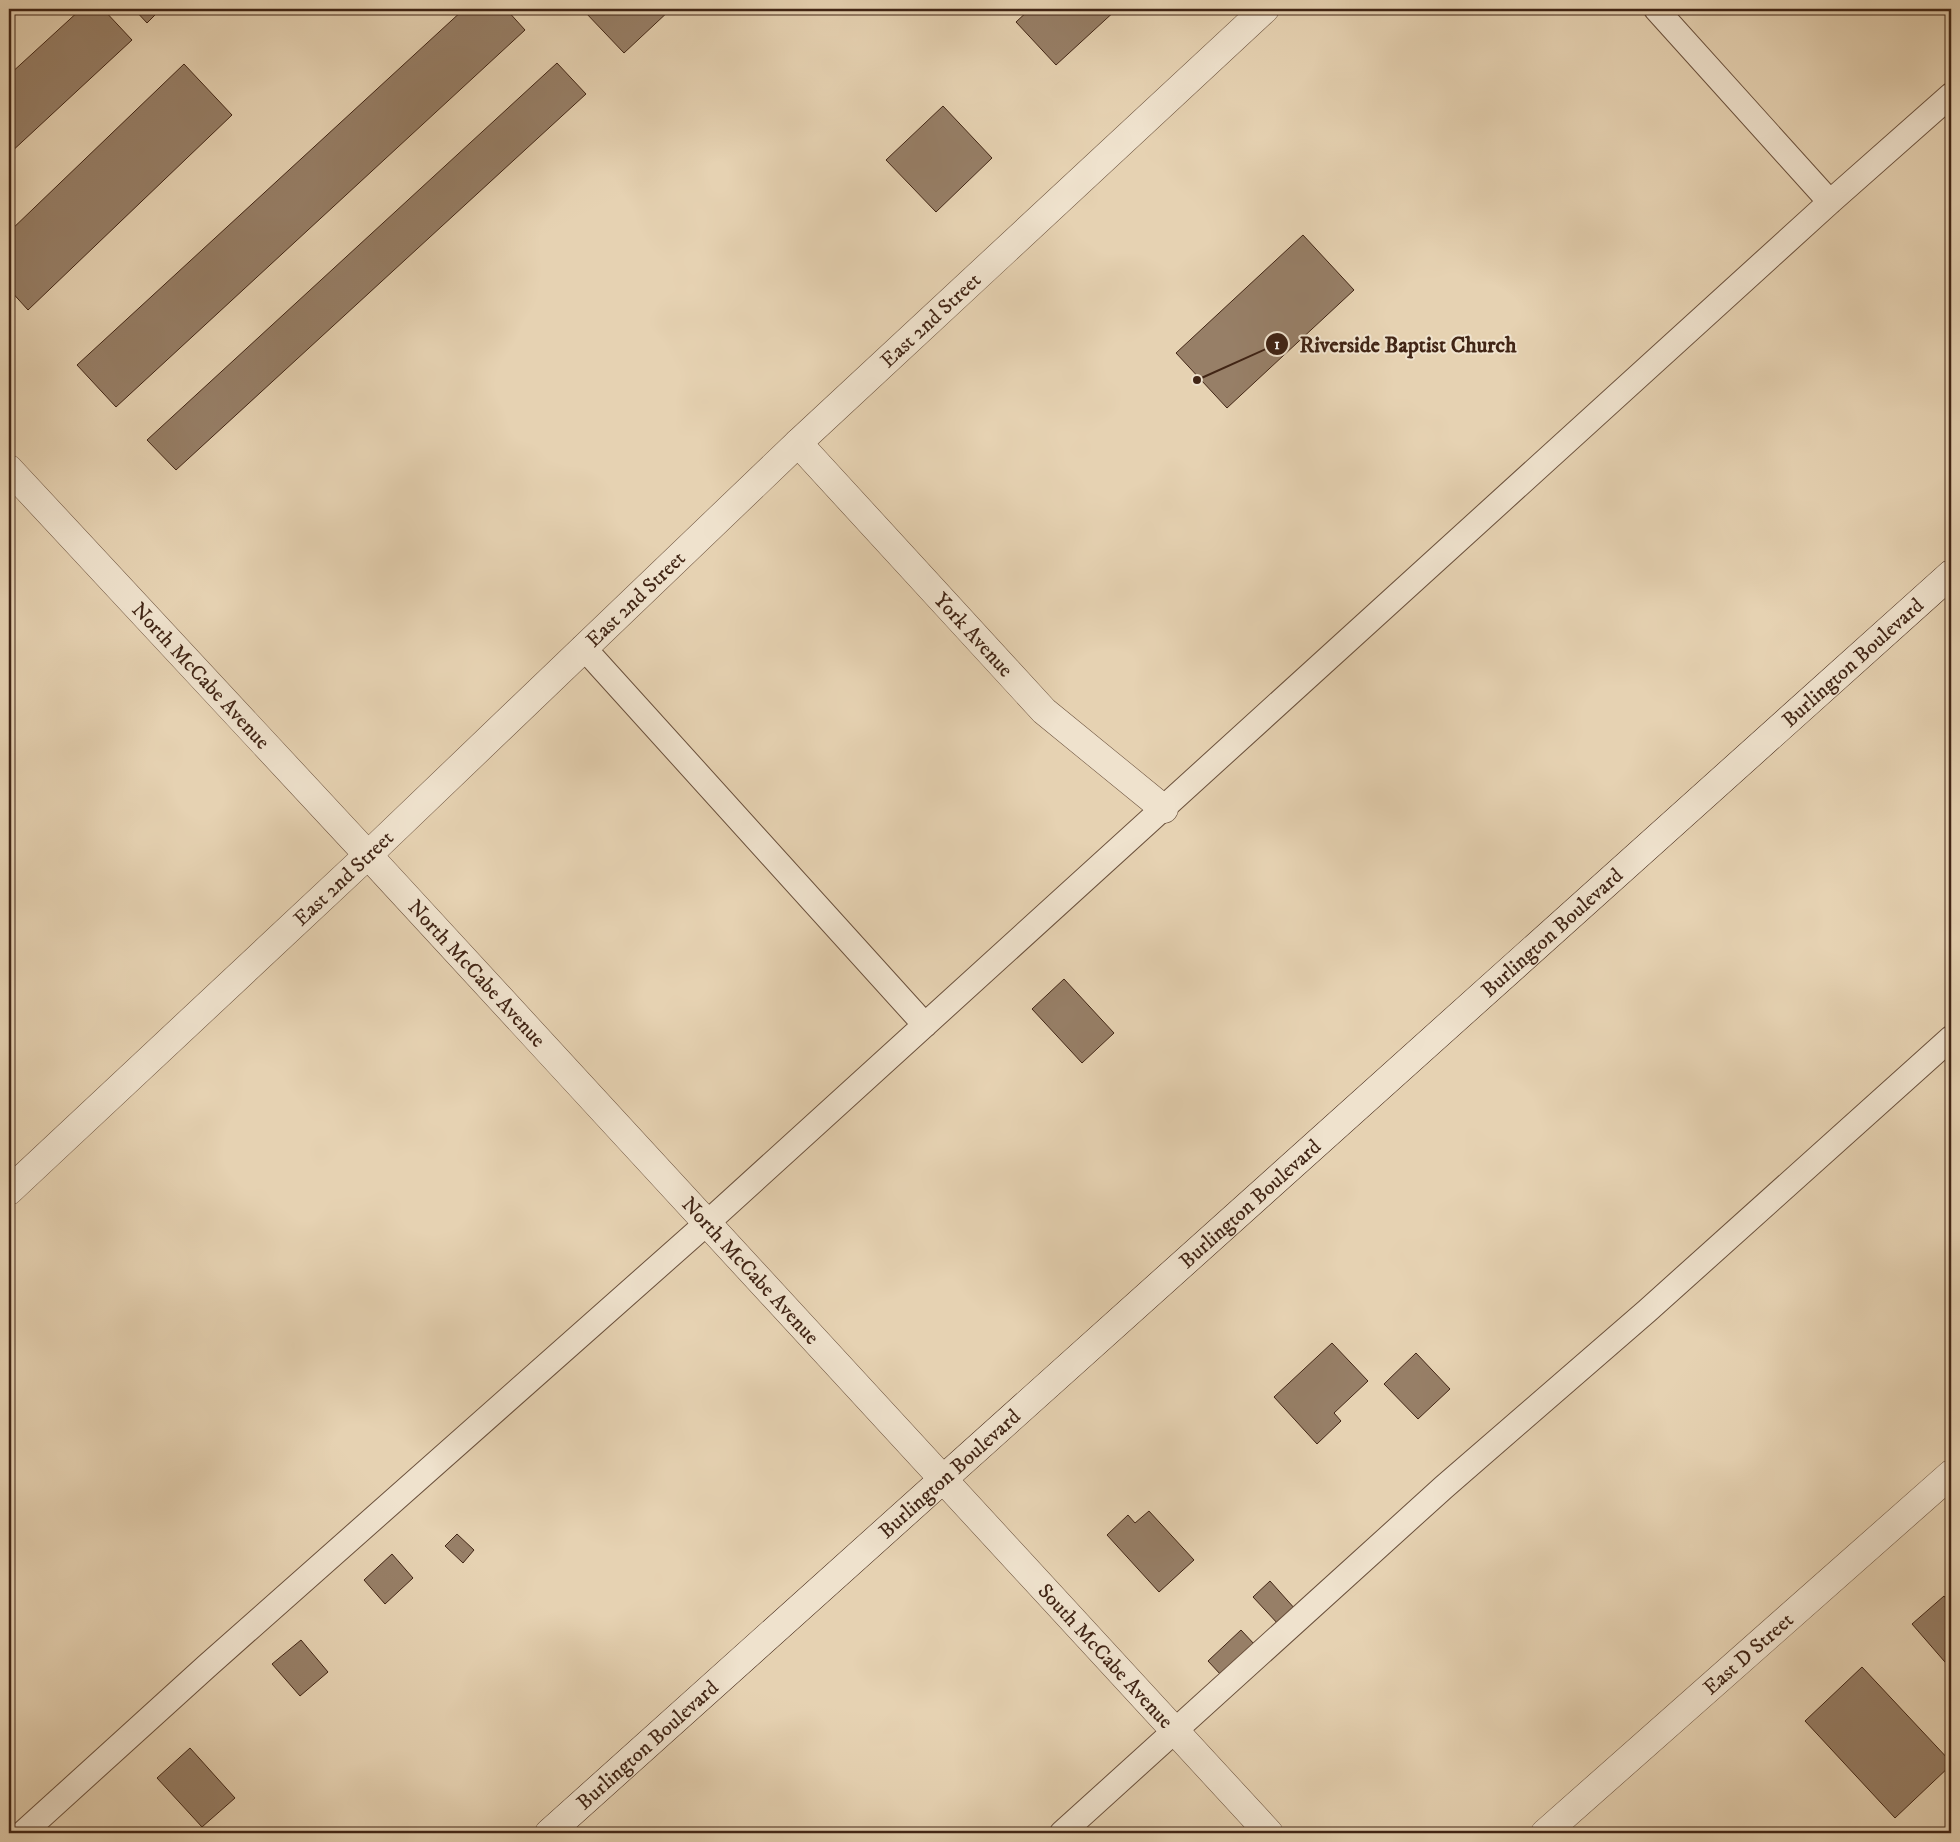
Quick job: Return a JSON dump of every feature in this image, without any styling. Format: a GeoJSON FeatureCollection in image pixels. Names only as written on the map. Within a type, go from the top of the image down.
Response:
{"type":"FeatureCollection","features":[{"type":"Feature","properties":{"kind":"street","name":"East 2nd Street"},"geometry":{"type":"LineString","coordinates":[[9,1191],[368,855],[798,443],[1265,9]]}},
{"type":"Feature","properties":{"kind":"street","name":"York Avenue"},"geometry":{"type":"LineString","coordinates":[[798,443],[1044,711],[1164,809]]}},
{"type":"Feature","properties":{"kind":"street","name":"North McCabe Avenue"},"geometry":{"type":"LineString","coordinates":[[9,469],[368,855],[942,1479]]}},
{"type":"Feature","properties":{"kind":"street","name":"Burlington Boulevard"},"geometry":{"type":"LineString","coordinates":[[549,1833],[1951,574]]}},
{"type":"Feature","properties":{"kind":"street","name":"East D Street"},"geometry":{"type":"LineString","coordinates":[[1545,1833],[1951,1474]]}},
{"type":"Feature","properties":{"kind":"street","name":"South McCabe Avenue"},"geometry":{"type":"LineString","coordinates":[[942,1479],[1268,1833]]}},
{"type":"Feature","properties":{"kind":"lane"},"geometry":{"type":"LineString","coordinates":[[1656,9],[1830,202]]}},
{"type":"Feature","properties":{"kind":"lane"},"geometry":{"type":"LineString","coordinates":[[22,1833],[207,1666],[707,1223],[1830,202],[1951,95]]}},
{"type":"Feature","properties":{"kind":"lane"},"geometry":{"type":"LineString","coordinates":[[583,647],[925,1025]]}},
{"type":"Feature","properties":{"kind":"lane"},"geometry":{"type":"LineString","coordinates":[[1062,1833],[1444,1487],[1654,1305],[1951,1038]]}},
{"type":"Feature","properties":{"kind":"building"},"geometry":{"type":"Polygon","coordinates":[[[81,9],[103,9],[132,40],[9,154],[9,75],[81,9]]]}},
{"type":"Feature","properties":{"kind":"building"},"geometry":{"type":"Polygon","coordinates":[[[134,9],[161,9],[147,23],[134,9]]]}},
{"type":"Feature","properties":{"kind":"building"},"geometry":{"type":"Polygon","coordinates":[[[464,9],[506,9],[525,30],[116,407],[77,365],[464,9]]]}},
{"type":"Feature","properties":{"kind":"building"},"geometry":{"type":"Polygon","coordinates":[[[588,9],[671,9],[624,53],[585,12],[588,9]]]}},
{"type":"Feature","properties":{"kind":"building"},"geometry":{"type":"Polygon","coordinates":[[[1030,9],[1117,9],[1056,65],[1016,22],[1030,9]]]}},
{"type":"Feature","properties":{"kind":"building"},"geometry":{"type":"Polygon","coordinates":[[[557,63],[586,94],[176,470],[147,440],[557,63]]]}},
{"type":"Feature","properties":{"kind":"building"},"geometry":{"type":"Polygon","coordinates":[[[184,64],[232,115],[28,310],[9,289],[9,232],[184,64]]]}},
{"type":"Feature","properties":{"kind":"building"},"geometry":{"type":"Polygon","coordinates":[[[943,106],[992,158],[936,212],[886,160],[943,106]]]}},
{"type":"Feature","properties":{"kind":"building"},"geometry":{"type":"Polygon","coordinates":[[[1303,235],[1354,290],[1227,408],[1176,353],[1303,235]]]}},
{"type":"Feature","properties":{"kind":"building"},"geometry":{"type":"Polygon","coordinates":[[[1064,979],[1114,1033],[1082,1063],[1032,1009],[1064,979]]]}},
{"type":"Feature","properties":{"kind":"building"},"geometry":{"type":"Polygon","coordinates":[[[1332,1343],[1368,1381],[1334,1413],[1341,1421],[1317,1444],[1274,1397],[1332,1343]]]}},
{"type":"Feature","properties":{"kind":"building"},"geometry":{"type":"Polygon","coordinates":[[[1416,1353],[1450,1389],[1418,1419],[1384,1384],[1416,1353]]]}},
{"type":"Feature","properties":{"kind":"building"},"geometry":{"type":"Polygon","coordinates":[[[1149,1511],[1194,1560],[1159,1592],[1107,1535],[1128,1515],[1135,1523],[1149,1511]]]}},
{"type":"Feature","properties":{"kind":"building"},"geometry":{"type":"Polygon","coordinates":[[[457,1534],[474,1550],[463,1563],[445,1546],[457,1534]]]}},
{"type":"Feature","properties":{"kind":"building"},"geometry":{"type":"Polygon","coordinates":[[[392,1554],[413,1578],[385,1604],[364,1580],[392,1554]]]}},
{"type":"Feature","properties":{"kind":"building"},"geometry":{"type":"Polygon","coordinates":[[[1270,1581],[1296,1610],[1279,1625],[1253,1597],[1270,1581]]]}},
{"type":"Feature","properties":{"kind":"building"},"geometry":{"type":"Polygon","coordinates":[[[1944,1596],[1951,1604],[1951,1669],[1912,1624],[1944,1596]]]}},
{"type":"Feature","properties":{"kind":"building"},"geometry":{"type":"Polygon","coordinates":[[[1241,1630],[1255,1645],[1221,1675],[1208,1661],[1241,1630]]]}},
{"type":"Feature","properties":{"kind":"building"},"geometry":{"type":"Polygon","coordinates":[[[301,1640],[328,1672],[300,1696],[272,1664],[301,1640]]]}},
{"type":"Feature","properties":{"kind":"building"},"geometry":{"type":"Polygon","coordinates":[[[1862,1667],[1951,1762],[1951,1765],[1895,1818],[1805,1721],[1862,1667]]]}},
{"type":"Feature","properties":{"kind":"building"},"geometry":{"type":"Polygon","coordinates":[[[190,1748],[235,1798],[202,1827],[157,1778],[190,1748]]]}},
{"type":"Feature","properties":{"kind":"place","name":"Riverside Baptist Church"},"geometry":{"type":"Point","coordinates":[1197,380]}}]}
